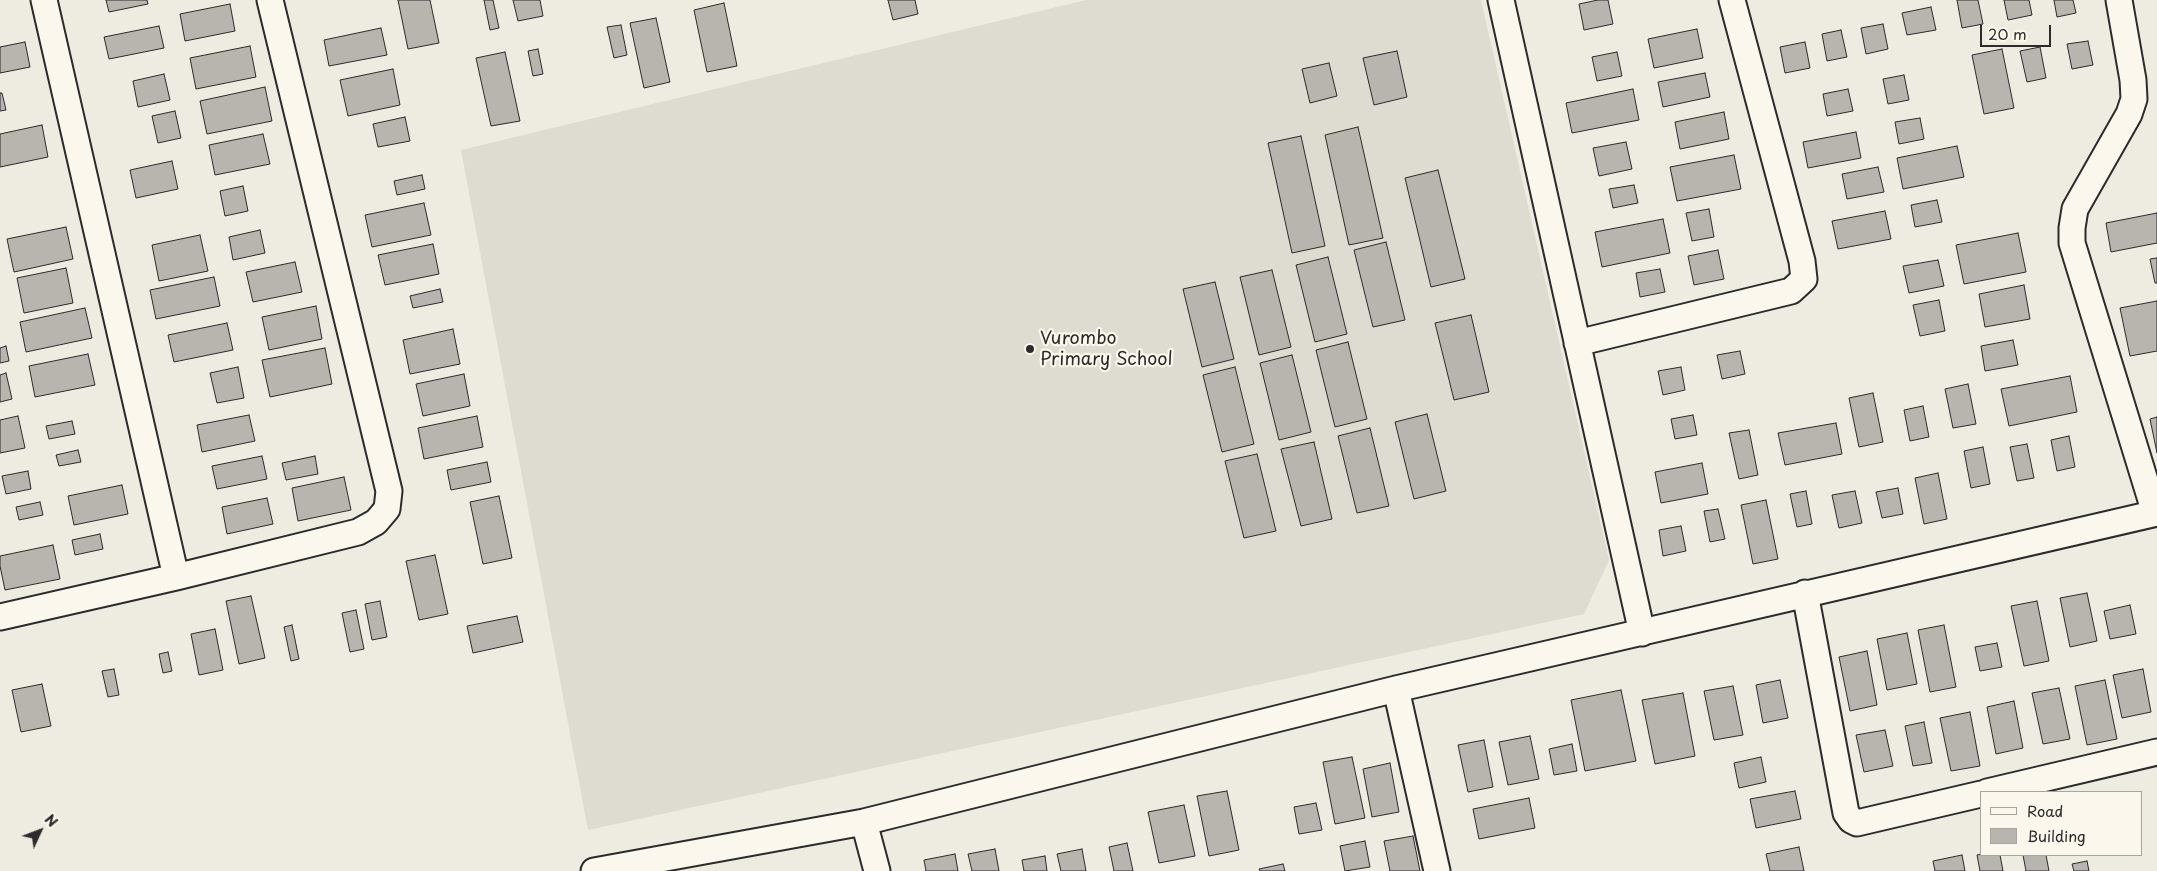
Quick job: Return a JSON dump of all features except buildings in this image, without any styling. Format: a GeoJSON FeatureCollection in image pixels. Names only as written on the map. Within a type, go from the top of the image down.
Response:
{"type":"FeatureCollection","features":[{"type":"Feature","properties":{"kind":"street"},"geometry":{"type":"LineString","coordinates":[[44,0],[176,577]]}},
{"type":"Feature","properties":{"kind":"street"},"geometry":{"type":"LineString","coordinates":[[0,617],[176,577],[358,532],[376,522],[387,509],[389,491],[270,0]]}},
{"type":"Feature","properties":{"kind":"street"},"geometry":{"type":"LineString","coordinates":[[1501,0],[1642,633]]}},
{"type":"Feature","properties":{"kind":"street"},"geometry":{"type":"LineString","coordinates":[[1577,343],[1790,291],[1804,279],[1802,261],[1732,0]]}},
{"type":"Feature","properties":{"kind":"street"},"geometry":{"type":"LineString","coordinates":[[594,871],[864,822],[1396,689],[2156,513],[2072,243],[2075,209],[2130,114],[2134,99],[2133,80],[2119,0]]}},
{"type":"Feature","properties":{"kind":"street"},"geometry":{"type":"LineString","coordinates":[[1805,593],[1846,813],[1850,820],[1857,823],[1980,794]]}},
{"type":"Feature","properties":{"kind":"street"},"geometry":{"type":"LineString","coordinates":[[1396,689],[1437,871]]}},
{"type":"Feature","properties":{"kind":"street"},"geometry":{"type":"LineString","coordinates":[[1990,791],[2157,752]]}},
{"type":"Feature","properties":{"kind":"street"},"geometry":{"type":"LineString","coordinates":[[864,822],[877,871]]}},
{"type":"Feature","properties":{"kind":"shaded area","name":"Vurombo Primary School"},"geometry":{"type":"Polygon","coordinates":[[[1086,0],[1481,0],[1609,560],[1584,614],[588,830],[461,150],[1086,0]]]}},
{"type":"Feature","properties":{"kind":"place","name":"Vurombo Primary School"},"geometry":{"type":"Point","coordinates":[1030,349]}}]}
